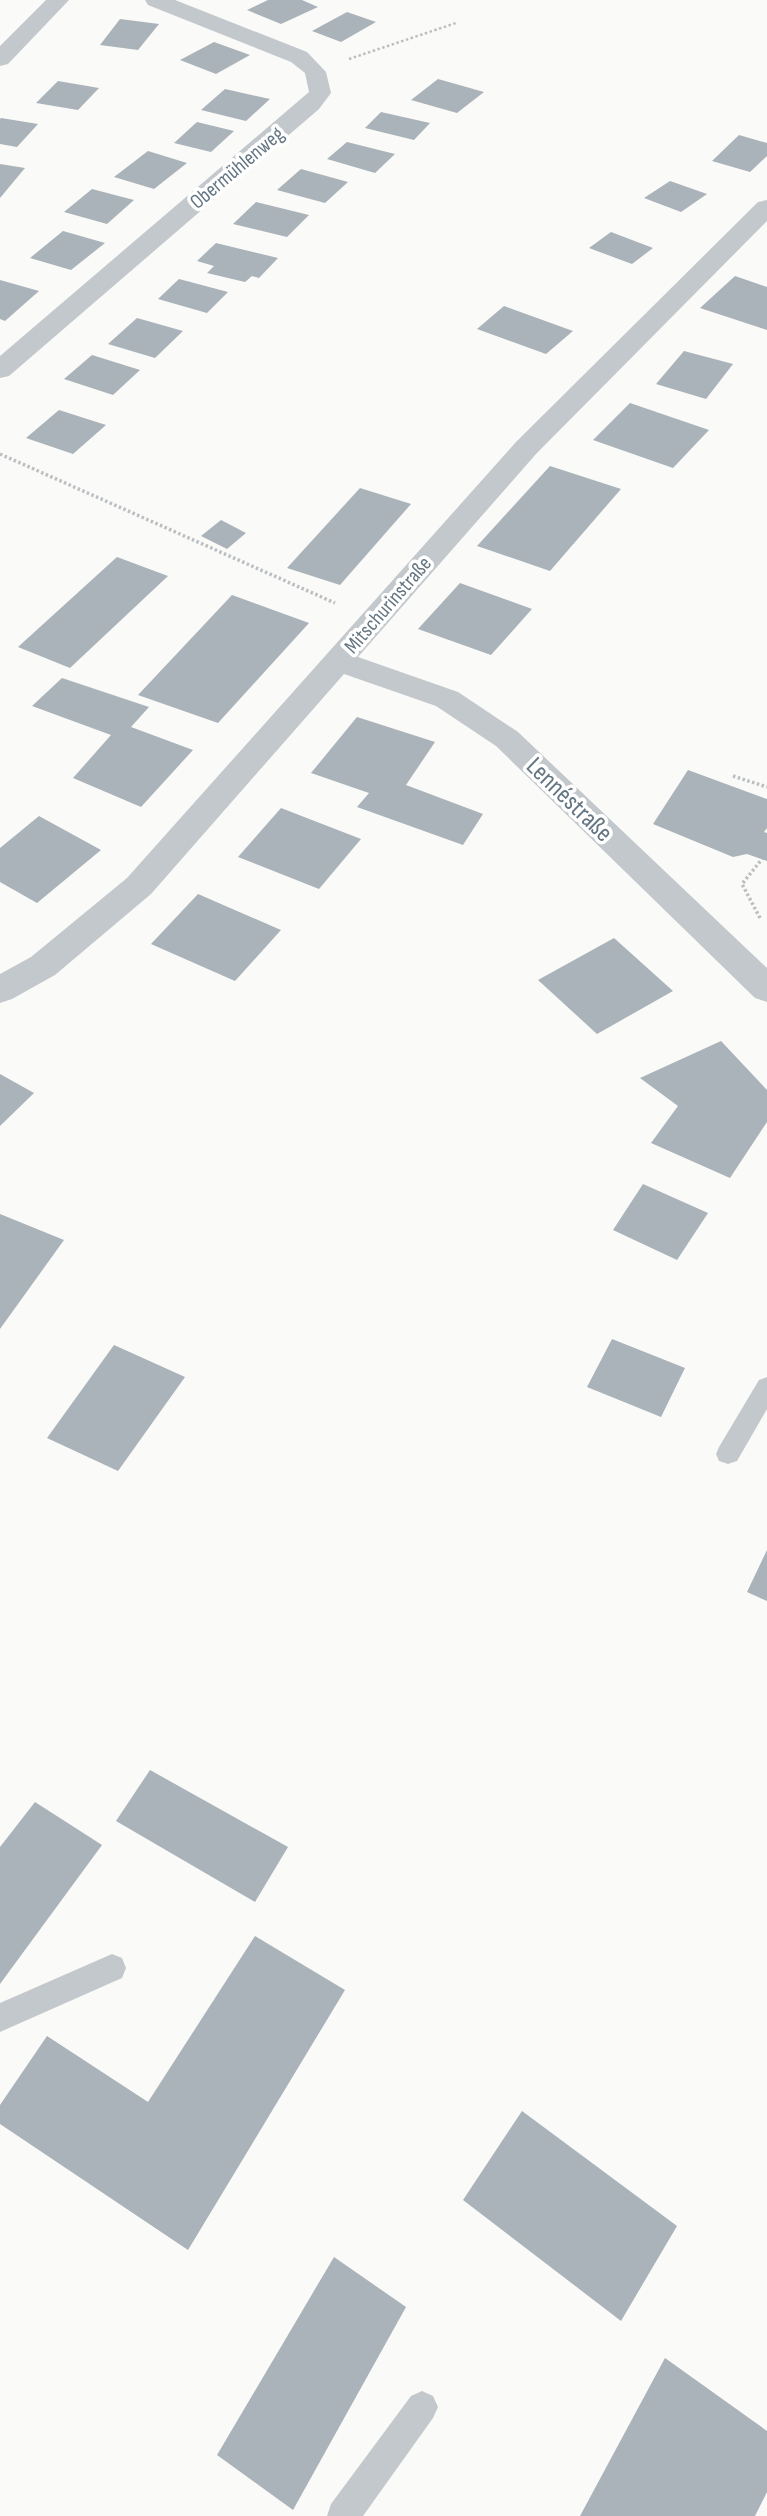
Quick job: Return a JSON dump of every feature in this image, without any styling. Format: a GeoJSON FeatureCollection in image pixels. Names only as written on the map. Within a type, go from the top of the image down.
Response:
{"type":"FeatureCollection","features":[{"type":"Feature","properties":{"kind":"street"},"geometry":{"type":"LineString","coordinates":[[0,59],[58,0]]}},
{"type":"Feature","properties":{"kind":"street"},"geometry":{"type":"LineString","coordinates":[[156,0],[299,57],[314,68]]}},
{"type":"Feature","properties":{"kind":"street","name":"Obermühlenweg"},"geometry":{"type":"LineString","coordinates":[[0,370],[311,104],[320,93],[320,79],[314,68]]}},
{"type":"Feature","properties":{"kind":"street","name":"Mitschurinstraße"},"geometry":{"type":"LineString","coordinates":[[0,990],[43,966],[139,886],[526,448],[767,207]]}},
{"type":"Feature","properties":{"kind":"street","name":"Lennéstraße"},"geometry":{"type":"LineString","coordinates":[[338,662],[447,699],[507,739],[767,989]]}},
{"type":"Feature","properties":{"kind":"lane"},"geometry":{"type":"LineString","coordinates":[[728,1454],[767,1387]]}},
{"type":"Feature","properties":{"kind":"lane"},"geometry":{"type":"LineString","coordinates":[[0,2018],[112,1968]]}},
{"type":"Feature","properties":{"kind":"lane"},"geometry":{"type":"LineString","coordinates":[[343,2516],[422,2407]]}},
{"type":"Feature","properties":{"kind":"path"},"geometry":{"type":"LineString","coordinates":[[314,68],[456,23]]}},
{"type":"Feature","properties":{"kind":"path"},"geometry":{"type":"LineString","coordinates":[[0,454],[374,620]]}},
{"type":"Feature","properties":{"kind":"path"},"geometry":{"type":"LineString","coordinates":[[733,776],[767,787]]}},
{"type":"Feature","properties":{"kind":"building"},"geometry":{"type":"Polygon","coordinates":[[[268,0],[302,0],[318,7],[281,24],[247,10],[268,0]]]}},
{"type":"Feature","properties":{"kind":"building"},"geometry":{"type":"Polygon","coordinates":[[[347,12],[376,22],[341,42],[312,31],[347,12]]]}},
{"type":"Feature","properties":{"kind":"building"},"geometry":{"type":"Polygon","coordinates":[[[120,19],[159,24],[138,50],[100,45],[120,19]]]}},
{"type":"Feature","properties":{"kind":"building"},"geometry":{"type":"Polygon","coordinates":[[[214,42],[250,55],[216,74],[180,60],[214,42]]]}},
{"type":"Feature","properties":{"kind":"building"},"geometry":{"type":"Polygon","coordinates":[[[438,79],[484,92],[457,113],[411,100],[438,79]]]}},
{"type":"Feature","properties":{"kind":"building"},"geometry":{"type":"Polygon","coordinates":[[[58,81],[99,88],[78,110],[36,103],[58,81]]]}},
{"type":"Feature","properties":{"kind":"building"},"geometry":{"type":"Polygon","coordinates":[[[225,89],[270,99],[246,121],[201,110],[225,89]]]}},
{"type":"Feature","properties":{"kind":"building"},"geometry":{"type":"Polygon","coordinates":[[[381,112],[430,123],[414,140],[365,128],[381,112]]]}},
{"type":"Feature","properties":{"kind":"building"},"geometry":{"type":"Polygon","coordinates":[[[0,119],[38,124],[17,147],[0,144],[0,119]]]}},
{"type":"Feature","properties":{"kind":"building"},"geometry":{"type":"Polygon","coordinates":[[[197,122],[234,131],[211,152],[174,143],[197,122]]]}},
{"type":"Feature","properties":{"kind":"building"},"geometry":{"type":"Polygon","coordinates":[[[739,135],[767,143],[767,156],[750,172],[712,161],[739,135]]]}},
{"type":"Feature","properties":{"kind":"building"},"geometry":{"type":"Polygon","coordinates":[[[347,142],[395,154],[375,173],[327,159],[347,142]]]}},
{"type":"Feature","properties":{"kind":"building"},"geometry":{"type":"Polygon","coordinates":[[[148,151],[187,163],[154,189],[114,177],[148,151]]]}},
{"type":"Feature","properties":{"kind":"building"},"geometry":{"type":"Polygon","coordinates":[[[0,164],[25,168],[0,198],[0,164]]]}},
{"type":"Feature","properties":{"kind":"building"},"geometry":{"type":"Polygon","coordinates":[[[301,169],[348,182],[325,203],[277,190],[301,169]]]}},
{"type":"Feature","properties":{"kind":"building"},"geometry":{"type":"Polygon","coordinates":[[[670,181],[707,194],[681,212],[644,198],[670,181]]]}},
{"type":"Feature","properties":{"kind":"building"},"geometry":{"type":"Polygon","coordinates":[[[92,189],[134,200],[107,224],[64,212],[92,189]]]}},
{"type":"Feature","properties":{"kind":"building"},"geometry":{"type":"Polygon","coordinates":[[[256,202],[309,215],[287,237],[233,224],[256,202]]]}},
{"type":"Feature","properties":{"kind":"building"},"geometry":{"type":"Polygon","coordinates":[[[63,231],[105,243],[71,270],[30,258],[63,231]]]}},
{"type":"Feature","properties":{"kind":"building"},"geometry":{"type":"Polygon","coordinates":[[[611,232],[653,248],[632,264],[589,248],[611,232]]]}},
{"type":"Feature","properties":{"kind":"building"},"geometry":{"type":"Polygon","coordinates":[[[216,243],[278,258],[259,278],[252,276],[245,282],[207,273],[214,266],[197,261],[216,243]]]}},
{"type":"Feature","properties":{"kind":"building"},"geometry":{"type":"Polygon","coordinates":[[[735,276],[767,287],[767,330],[700,308],[735,276]]]}},
{"type":"Feature","properties":{"kind":"building"},"geometry":{"type":"Polygon","coordinates":[[[179,279],[228,292],[207,313],[158,299],[179,279]]]}},
{"type":"Feature","properties":{"kind":"building"},"geometry":{"type":"Polygon","coordinates":[[[0,280],[39,291],[5,321],[0,319],[0,280]]]}},
{"type":"Feature","properties":{"kind":"building"},"geometry":{"type":"Polygon","coordinates":[[[504,306],[573,331],[546,354],[477,329],[504,306]]]}},
{"type":"Feature","properties":{"kind":"building"},"geometry":{"type":"Polygon","coordinates":[[[137,318],[183,331],[155,358],[108,344],[137,318]]]}},
{"type":"Feature","properties":{"kind":"building"},"geometry":{"type":"Polygon","coordinates":[[[684,351],[733,364],[706,399],[656,384],[684,351]]]}},
{"type":"Feature","properties":{"kind":"building"},"geometry":{"type":"Polygon","coordinates":[[[92,355],[140,370],[113,395],[64,379],[92,355]]]}},
{"type":"Feature","properties":{"kind":"building"},"geometry":{"type":"Polygon","coordinates":[[[630,403],[709,430],[673,468],[593,440],[630,403]]]}},
{"type":"Feature","properties":{"kind":"building"},"geometry":{"type":"Polygon","coordinates":[[[59,410],[106,425],[73,454],[26,438],[59,410]]]}},
{"type":"Feature","properties":{"kind":"building"},"geometry":{"type":"Polygon","coordinates":[[[550,466],[621,489],[550,571],[477,546],[550,466]]]}},
{"type":"Feature","properties":{"kind":"building"},"geometry":{"type":"Polygon","coordinates":[[[360,488],[411,504],[340,585],[287,568],[360,488]]]}},
{"type":"Feature","properties":{"kind":"building"},"geometry":{"type":"Polygon","coordinates":[[[221,520],[246,533],[227,549],[201,536],[221,520]]]}},
{"type":"Feature","properties":{"kind":"building"},"geometry":{"type":"Polygon","coordinates":[[[117,557],[168,576],[70,668],[18,647],[117,557]]]}},
{"type":"Feature","properties":{"kind":"building"},"geometry":{"type":"Polygon","coordinates":[[[460,583],[532,609],[491,655],[418,629],[460,583]]]}},
{"type":"Feature","properties":{"kind":"building"},"geometry":{"type":"Polygon","coordinates":[[[232,595],[309,623],[218,723],[138,695],[232,595]]]}},
{"type":"Feature","properties":{"kind":"building"},"geometry":{"type":"Polygon","coordinates":[[[62,678],[149,707],[131,727],[193,750],[141,807],[73,778],[111,735],[32,706],[62,678]]]}},
{"type":"Feature","properties":{"kind":"building"},"geometry":{"type":"Polygon","coordinates":[[[357,717],[435,742],[406,785],[483,814],[463,845],[357,807],[369,793],[311,773],[357,717]]]}},
{"type":"Feature","properties":{"kind":"building"},"geometry":{"type":"Polygon","coordinates":[[[688,770],[767,799],[767,828],[764,832],[767,833],[767,861],[747,854],[733,857],[653,824],[688,770]]]}},
{"type":"Feature","properties":{"kind":"building"},"geometry":{"type":"Polygon","coordinates":[[[281,808],[361,839],[319,889],[238,857],[281,808]]]}},
{"type":"Feature","properties":{"kind":"building"},"geometry":{"type":"Polygon","coordinates":[[[39,816],[101,850],[37,903],[0,882],[0,848],[39,816]]]}},
{"type":"Feature","properties":{"kind":"building"},"geometry":{"type":"Polygon","coordinates":[[[198,894],[281,930],[235,981],[151,944],[198,894]]]}},
{"type":"Feature","properties":{"kind":"building"},"geometry":{"type":"Polygon","coordinates":[[[614,938],[673,991],[597,1034],[538,980],[614,938]]]}},
{"type":"Feature","properties":{"kind":"building"},"geometry":{"type":"Polygon","coordinates":[[[721,1041],[767,1090],[767,1122],[730,1178],[651,1143],[678,1106],[640,1078],[721,1041]]]}},
{"type":"Feature","properties":{"kind":"building"},"geometry":{"type":"Polygon","coordinates":[[[0,1074],[34,1093],[0,1126],[0,1074]]]}},
{"type":"Feature","properties":{"kind":"building"},"geometry":{"type":"Polygon","coordinates":[[[643,1184],[708,1213],[677,1260],[613,1230],[643,1184]]]}},
{"type":"Feature","properties":{"kind":"building"},"geometry":{"type":"Polygon","coordinates":[[[0,1214],[64,1240],[0,1329],[0,1214]]]}},
{"type":"Feature","properties":{"kind":"building"},"geometry":{"type":"Polygon","coordinates":[[[612,1339],[685,1368],[661,1417],[587,1387],[612,1339]]]}},
{"type":"Feature","properties":{"kind":"building"},"geometry":{"type":"Polygon","coordinates":[[[114,1345],[185,1377],[118,1471],[47,1438],[114,1345]]]}},
{"type":"Feature","properties":{"kind":"building"},"geometry":{"type":"Polygon","coordinates":[[[767,1550],[767,1601],[747,1592],[767,1550]]]}},
{"type":"Feature","properties":{"kind":"building"},"geometry":{"type":"Polygon","coordinates":[[[150,1770],[288,1847],[255,1902],[116,1821],[150,1770]]]}},
{"type":"Feature","properties":{"kind":"building"},"geometry":{"type":"Polygon","coordinates":[[[35,1802],[102,1845],[0,1984],[0,1847],[35,1802]]]}},
{"type":"Feature","properties":{"kind":"building"},"geometry":{"type":"Polygon","coordinates":[[[255,1936],[345,1990],[188,2250],[0,2124],[0,2105],[47,2036],[148,2102],[255,1936]]]}},
{"type":"Feature","properties":{"kind":"building"},"geometry":{"type":"Polygon","coordinates":[[[522,2111],[677,2226],[621,2321],[463,2200],[522,2111]]]}},
{"type":"Feature","properties":{"kind":"building"},"geometry":{"type":"Polygon","coordinates":[[[334,2257],[406,2307],[293,2510],[217,2455],[334,2257]]]}},
{"type":"Feature","properties":{"kind":"building"},"geometry":{"type":"Polygon","coordinates":[[[665,2358],[767,2431],[767,2492],[755,2516],[580,2516],[665,2358]]]}}]}
